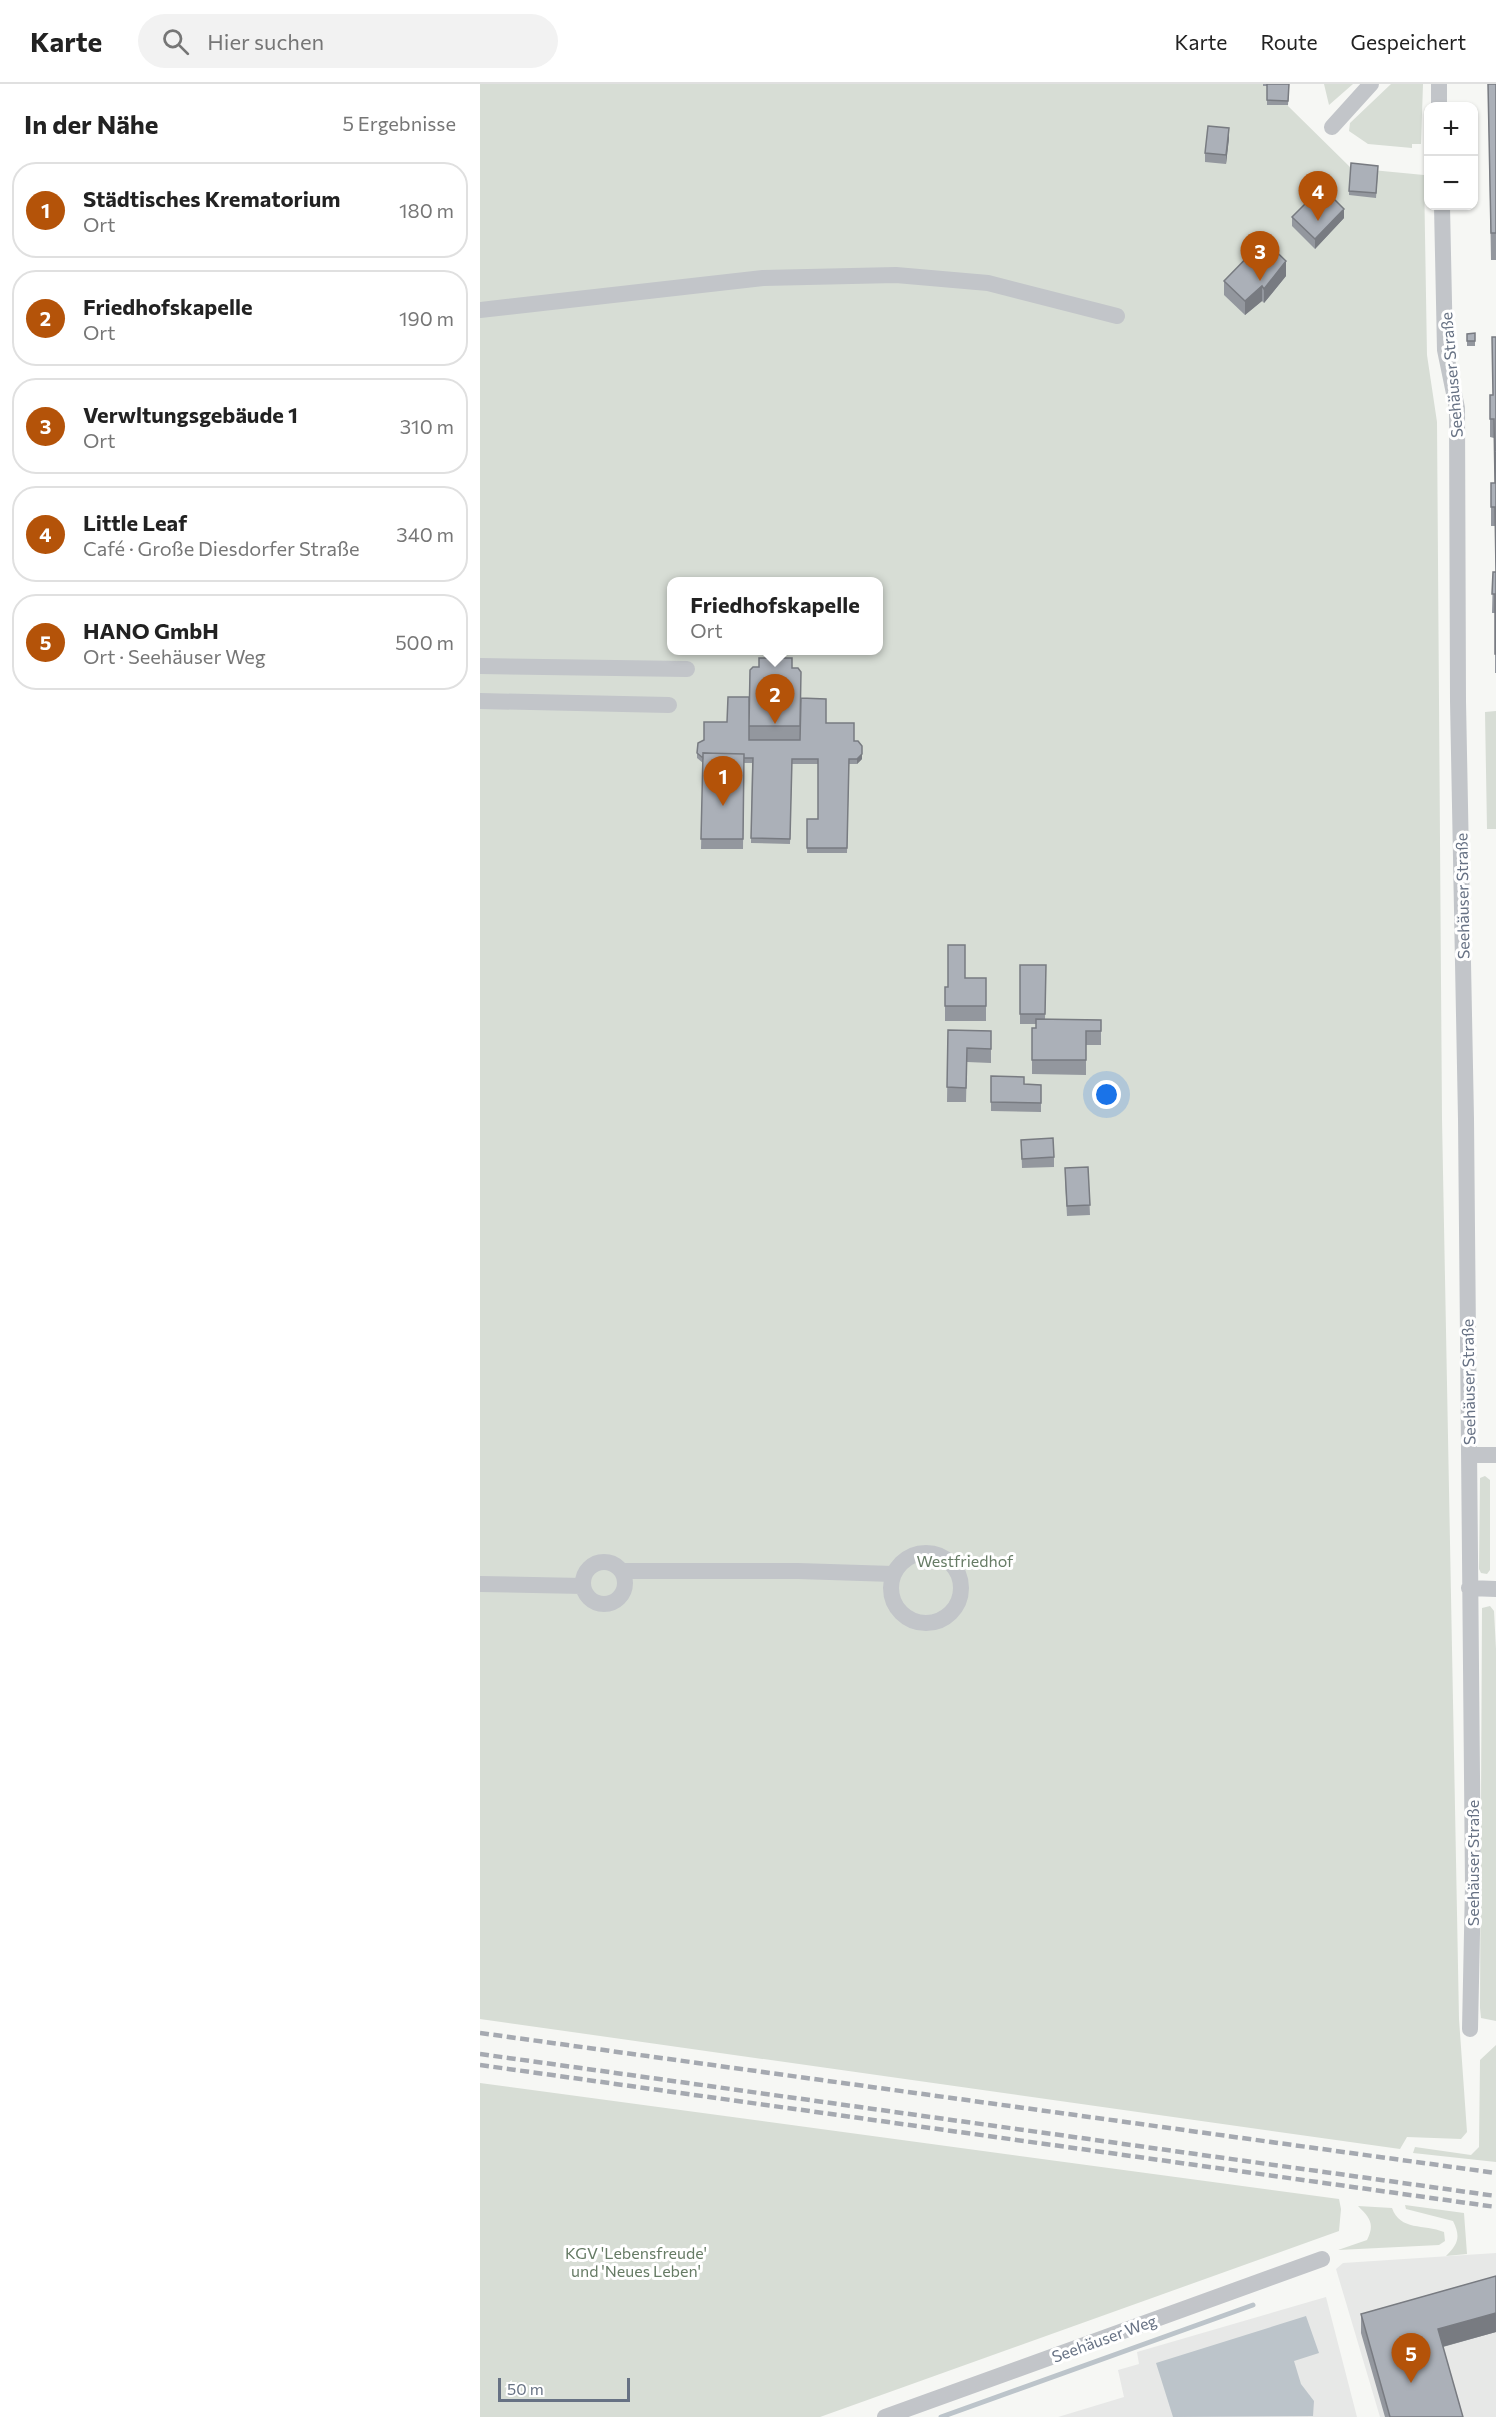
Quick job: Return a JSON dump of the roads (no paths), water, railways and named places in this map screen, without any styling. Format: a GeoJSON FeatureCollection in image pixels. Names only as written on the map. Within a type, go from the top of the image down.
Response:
{"type":"FeatureCollection","features":[{"type":"Feature","properties":{"kind":"street"},"geometry":{"type":"LineString","coordinates":[[1332,127],[1371,84]]}},
{"type":"Feature","properties":{"kind":"street"},"geometry":{"type":"LineString","coordinates":[[1438,84],[1439,102]]}},
{"type":"Feature","properties":{"kind":"street","name":"Seehäuser Straße"},"geometry":{"type":"LineString","coordinates":[[1442,210],[1445,350],[1457,408],[1458,701],[1473,1885],[1470,2029]]}},
{"type":"Feature","properties":{"kind":"street"},"geometry":{"type":"LineString","coordinates":[[480,310],[763,278],[896,274],[988,283],[1117,316]]}},
{"type":"Feature","properties":{"kind":"street"},"geometry":{"type":"LineString","coordinates":[[480,666],[687,669]]}},
{"type":"Feature","properties":{"kind":"street"},"geometry":{"type":"LineString","coordinates":[[480,701],[669,705]]}},
{"type":"Feature","properties":{"kind":"street"},"geometry":{"type":"LineString","coordinates":[[1469,1455],[1496,1455]]}},
{"type":"Feature","properties":{"kind":"street","name":"Seehäuser Straße"},"geometry":{"type":"LineString","coordinates":[[1496,1455],[1496,1464]]}},
{"type":"Feature","properties":{"kind":"street"},"geometry":{"type":"LineString","coordinates":[[923,1553],[940,1556],[951,1562],[958,1572],[962,1591],[958,1603],[948,1617],[937,1622],[913,1621],[895,1605],[891,1587],[893,1575],[901,1563],[911,1556],[923,1553]]}},
{"type":"Feature","properties":{"kind":"street"},"geometry":{"type":"LineString","coordinates":[[622,1571],[625,1589],[614,1602],[596,1603],[586,1594],[583,1586],[588,1569],[594,1564],[609,1562],[622,1571],[798,1571],[893,1575]]}},
{"type":"Feature","properties":{"kind":"street"},"geometry":{"type":"LineString","coordinates":[[480,1584],[583,1586]]}},
{"type":"Feature","properties":{"kind":"street"},"geometry":{"type":"LineString","coordinates":[[1469,1588],[1496,1589]]}},
{"type":"Feature","properties":{"kind":"street","name":"Seehäuser Weg"},"geometry":{"type":"LineString","coordinates":[[885,2417],[1323,2259]]}},
{"type":"Feature","properties":{"kind":"waterway"},"geometry":{"type":"LineString","coordinates":[[941,2417],[1253,2305]]}},
{"type":"Feature","properties":{"kind":"railway"},"geometry":{"type":"LineString","coordinates":[[480,2033],[1496,2173]]}},
{"type":"Feature","properties":{"kind":"railway"},"geometry":{"type":"LineString","coordinates":[[480,2054],[1496,2196]]}},
{"type":"Feature","properties":{"kind":"railway"},"geometry":{"type":"LineString","coordinates":[[480,2065],[1496,2207]]}},
{"type":"Feature","properties":{"kind":"place","name":"Little Leaf"},"geometry":{"type":"Point","coordinates":[1318,221]}},
{"type":"Feature","properties":{"kind":"place","name":"Verwltungsgebäude 1"},"geometry":{"type":"Point","coordinates":[1260,281]}},
{"type":"Feature","properties":{"kind":"place","name":"Friedhofskapelle"},"geometry":{"type":"Point","coordinates":[775,724]}},
{"type":"Feature","properties":{"kind":"place","name":"Städtisches Krematorium"},"geometry":{"type":"Point","coordinates":[723,806]}},
{"type":"Feature","properties":{"kind":"place","name":"HANO GmbH"},"geometry":{"type":"Point","coordinates":[1411,2383]}},
{"type":"Feature","properties":{"kind":"park label","name":"Westfriedhof"},"geometry":{"type":"Point","coordinates":[965,1560]}},
{"type":"Feature","properties":{"kind":"park label","name":"KGV 'Lebensfreude' und 'Neues Leben'"},"geometry":{"type":"Point","coordinates":[636,2261]}}]}
